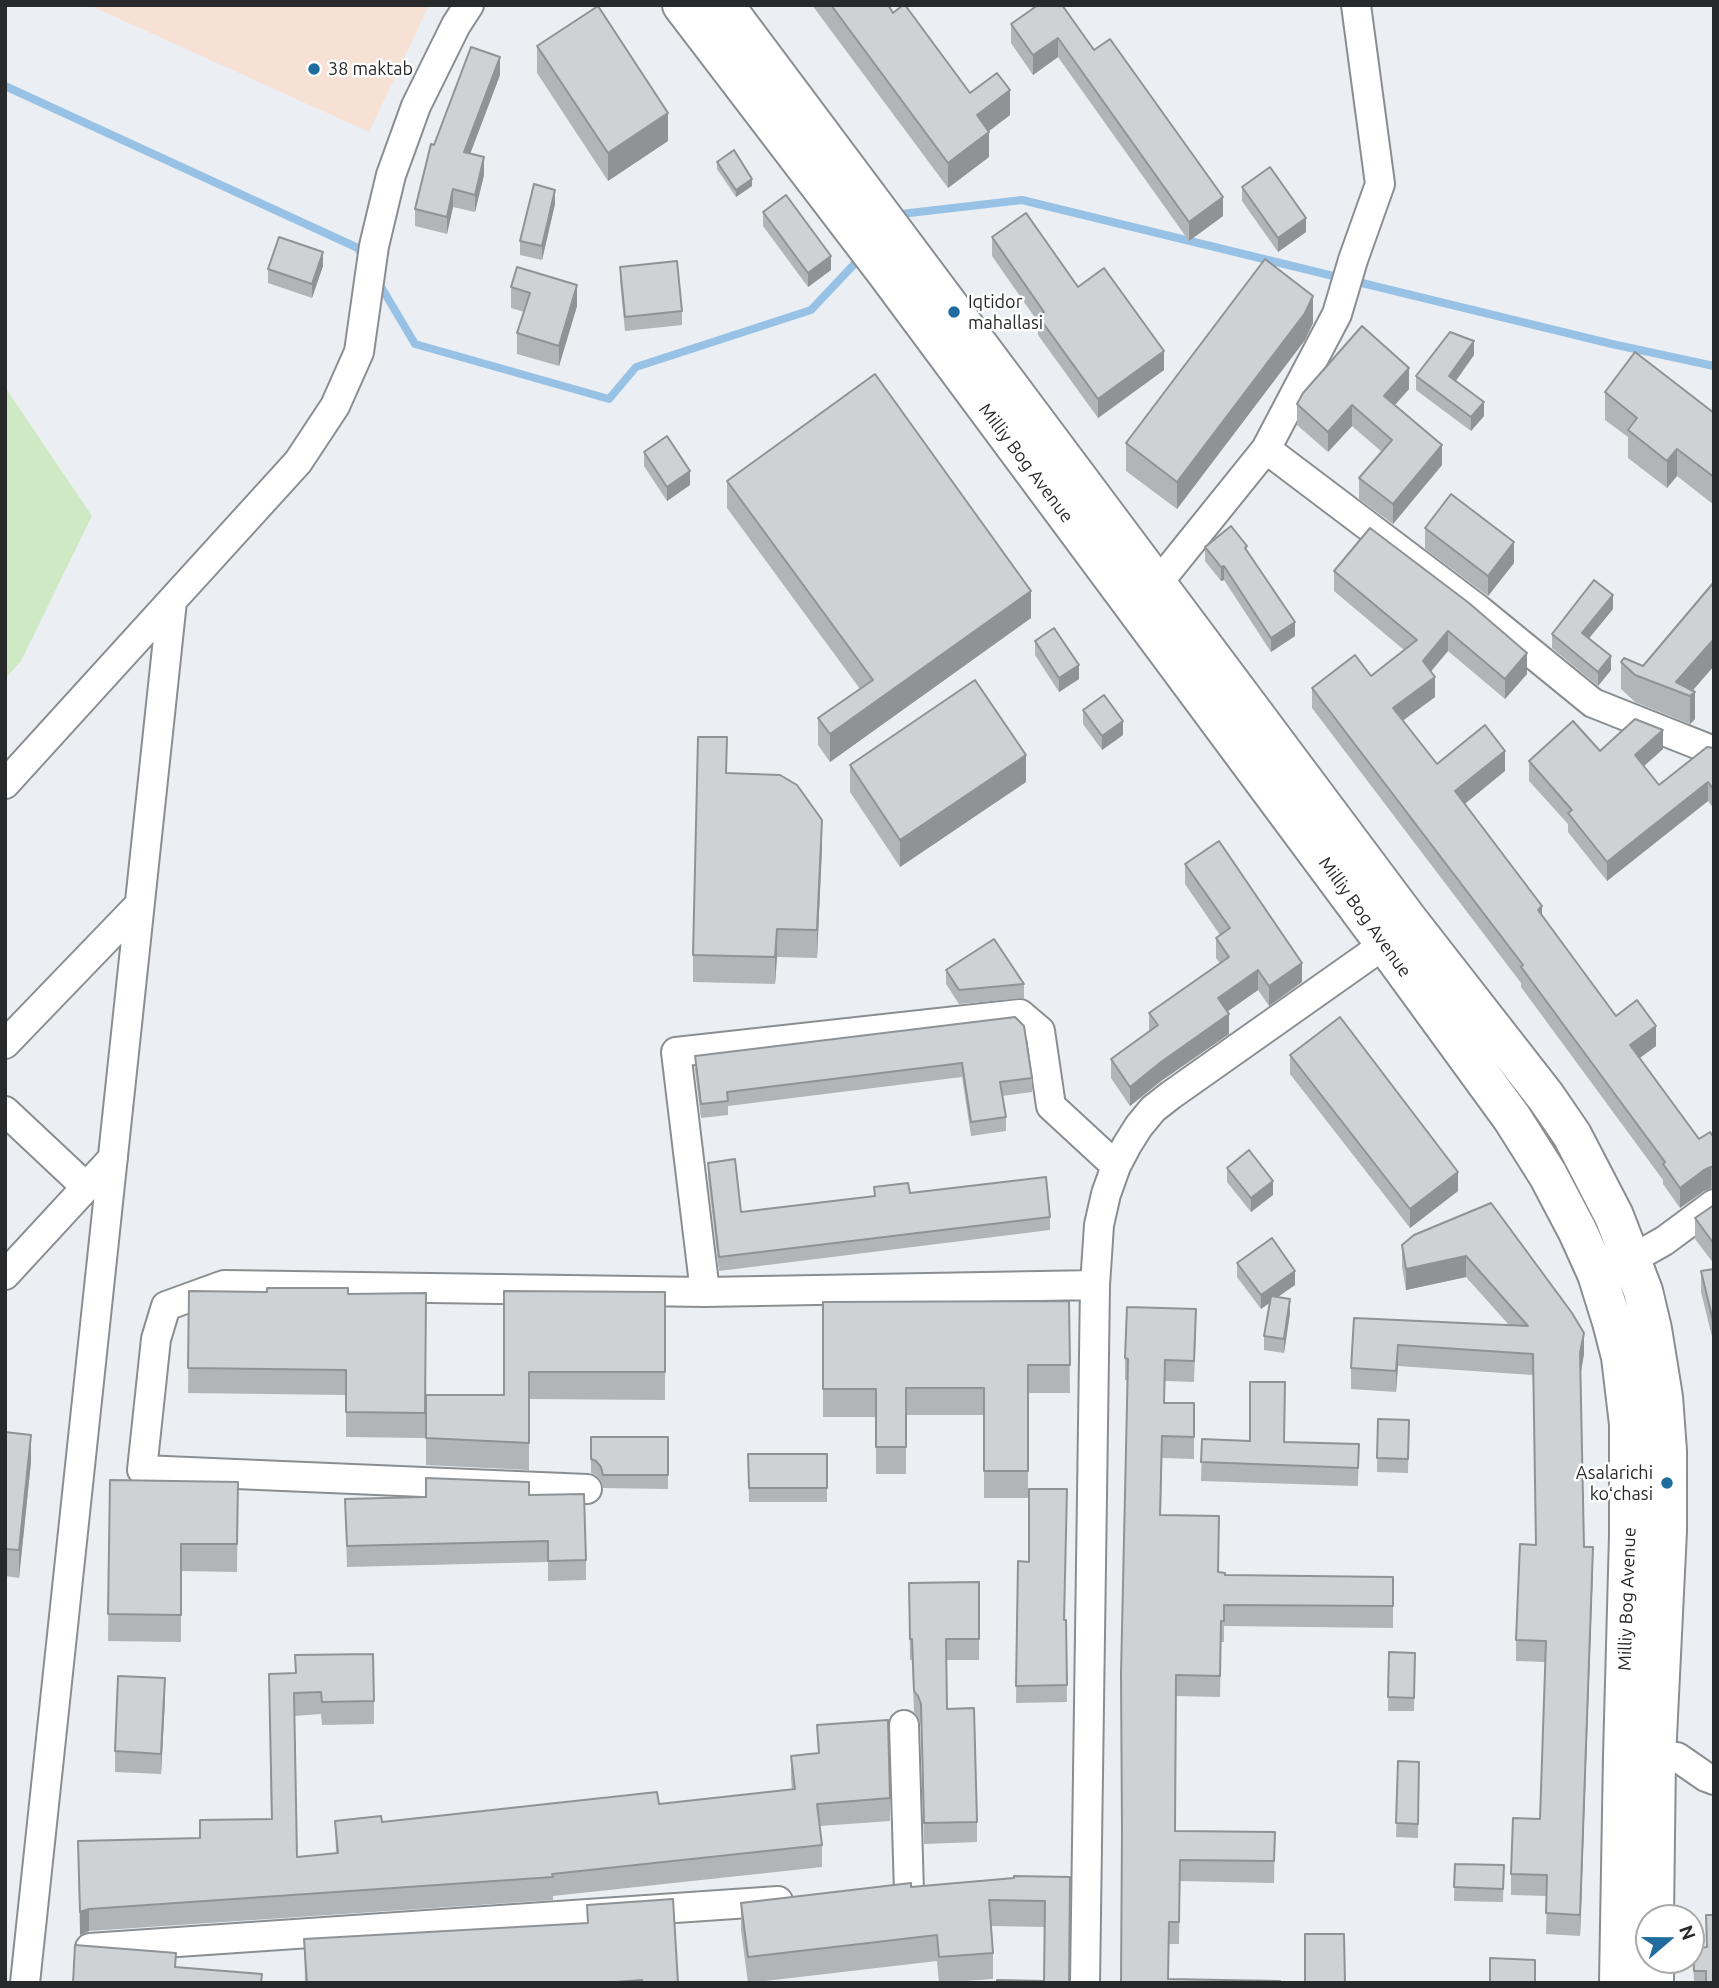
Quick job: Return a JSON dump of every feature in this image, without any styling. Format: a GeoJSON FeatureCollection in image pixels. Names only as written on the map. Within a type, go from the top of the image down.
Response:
{"type":"FeatureCollection","features":[{"type":"Feature","properties":{"kind":"main road","name":"Milliy Bog Avenue"},"geometry":{"type":"LineString","coordinates":[[706,10],[898,262],[1158,583],[1408,920],[1546,1097],[1572,1135],[1614,1216],[1643,1291],[1658,1361],[1667,1451],[1667,1531],[1639,1756],[1619,1983]]}},
{"type":"Feature","properties":{"kind":"main road","name":"Milliy Bog Avenue"},"geometry":{"type":"LineString","coordinates":[[898,262],[1512,1118],[1548,1175],[1597,1274],[1621,1357],[1626,1389],[1639,1756],[1653,1904]]}},
{"type":"Feature","properties":{"kind":"street"},"geometry":{"type":"LineString","coordinates":[[5,784],[298,462],[335,406],[359,352],[374,246],[391,176],[415,106],[469,5]]}},
{"type":"Feature","properties":{"kind":"street"},"geometry":{"type":"LineString","coordinates":[[1158,583],[1266,449],[1337,314],[1380,184],[1356,5]]}},
{"type":"Feature","properties":{"kind":"street"},"geometry":{"type":"LineString","coordinates":[[1266,449],[1479,610],[1593,703],[1714,751]]}},
{"type":"Feature","properties":{"kind":"street"},"geometry":{"type":"LineString","coordinates":[[25,1983],[172,601]]}},
{"type":"Feature","properties":{"kind":"street"},"geometry":{"type":"LineString","coordinates":[[5,1044],[139,905]]}},
{"type":"Feature","properties":{"kind":"street"},"geometry":{"type":"LineString","coordinates":[[1085,1983],[1073,1881],[1095,1285],[1099,1225],[1106,1194],[1116,1166],[1139,1126],[1153,1109],[1385,944]]}},
{"type":"Feature","properties":{"kind":"street"},"geometry":{"type":"LineString","coordinates":[[705,1292],[676,1052],[1020,1014],[1040,1031],[1051,1106],[1116,1166]]}},
{"type":"Feature","properties":{"kind":"street"},"geometry":{"type":"LineString","coordinates":[[5,1111],[86,1187]]}},
{"type":"Feature","properties":{"kind":"street"},"geometry":{"type":"LineString","coordinates":[[5,1275],[113,1158]]}},
{"type":"Feature","properties":{"kind":"street"},"geometry":{"type":"LineString","coordinates":[[1632,1259],[1664,1241],[1714,1204]]}},
{"type":"Feature","properties":{"kind":"street"},"geometry":{"type":"LineString","coordinates":[[587,1489],[142,1470],[156,1339],[166,1306],[224,1285],[705,1292],[1095,1285]]}},
{"type":"Feature","properties":{"kind":"street"},"geometry":{"type":"LineString","coordinates":[[881,1894],[923,1891],[904,1725]]}},
{"type":"Feature","properties":{"kind":"street"},"geometry":{"type":"LineString","coordinates":[[1639,1756],[1677,1757],[1714,1780]]}},
{"type":"Feature","properties":{"kind":"street"},"geometry":{"type":"LineString","coordinates":[[90,1948],[798,1900]]}},
{"type":"Feature","properties":{"kind":"shaded area","name":"38 maktab"},"geometry":{"type":"Polygon","coordinates":[[[89,5],[429,5],[369,132],[89,5]]]}},
{"type":"Feature","properties":{"kind":"green space"},"geometry":{"type":"Polygon","coordinates":[[[5,387],[92,516],[21,661],[5,679],[5,387]]]}},
{"type":"Feature","properties":{"kind":"building"},"geometry":{"type":"Polygon","coordinates":[[[831,5],[888,5],[893,13],[905,5],[970,93],[997,73],[1010,90],[977,115],[989,132],[948,163],[831,5]]]}},
{"type":"Feature","properties":{"kind":"building"},"geometry":{"type":"Polygon","coordinates":[[[1038,5],[1062,5],[1094,50],[1110,39],[1223,197],[1189,222],[1058,38],[1033,55],[1011,24],[1038,5]]]}},
{"type":"Feature","properties":{"kind":"building"},"geometry":{"type":"Polygon","coordinates":[[[598,6],[668,113],[608,153],[537,46],[598,6]]]}},
{"type":"Feature","properties":{"kind":"building"},"geometry":{"type":"Polygon","coordinates":[[[471,47],[500,57],[464,152],[484,157],[475,195],[453,189],[447,217],[415,209],[431,144],[434,145],[471,47]]]}},
{"type":"Feature","properties":{"kind":"building"},"geometry":{"type":"Polygon","coordinates":[[[734,150],[752,179],[736,190],[717,162],[734,150]]]}},
{"type":"Feature","properties":{"kind":"building"},"geometry":{"type":"Polygon","coordinates":[[[1270,167],[1306,218],[1278,238],[1242,187],[1270,167]]]}},
{"type":"Feature","properties":{"kind":"building"},"geometry":{"type":"Polygon","coordinates":[[[534,184],[555,190],[542,246],[520,241],[534,184]]]}},
{"type":"Feature","properties":{"kind":"building"},"geometry":{"type":"Polygon","coordinates":[[[786,195],[831,256],[808,273],[763,212],[786,195]]]}},
{"type":"Feature","properties":{"kind":"building"},"geometry":{"type":"Polygon","coordinates":[[[1026,213],[1078,287],[1104,268],[1164,351],[1098,399],[1038,316],[1044,312],[992,237],[1026,213]]]}},
{"type":"Feature","properties":{"kind":"building"},"geometry":{"type":"Polygon","coordinates":[[[279,237],[323,252],[312,284],[268,269],[279,237]]]}},
{"type":"Feature","properties":{"kind":"building"},"geometry":{"type":"Polygon","coordinates":[[[1265,259],[1313,296],[1305,313],[1177,482],[1126,443],[1265,259]]]}},
{"type":"Feature","properties":{"kind":"building"},"geometry":{"type":"Polygon","coordinates":[[[677,261],[682,311],[625,317],[620,267],[677,261]]]}},
{"type":"Feature","properties":{"kind":"building"},"geometry":{"type":"Polygon","coordinates":[[[517,267],[577,285],[559,346],[517,333],[530,293],[511,287],[517,267]]]}},
{"type":"Feature","properties":{"kind":"building"},"geometry":{"type":"Polygon","coordinates":[[[1362,326],[1409,368],[1384,396],[1442,445],[1393,504],[1359,478],[1392,440],[1352,405],[1328,432],[1297,404],[1303,393],[1362,326]]]}},
{"type":"Feature","properties":{"kind":"building"},"geometry":{"type":"Polygon","coordinates":[[[1450,332],[1474,341],[1449,376],[1484,402],[1471,417],[1416,376],[1450,332]]]}},
{"type":"Feature","properties":{"kind":"building"},"geometry":{"type":"Polygon","coordinates":[[[1635,352],[1714,413],[1714,477],[1677,449],[1667,461],[1628,430],[1637,418],[1605,392],[1635,352]]]}},
{"type":"Feature","properties":{"kind":"building"},"geometry":{"type":"Polygon","coordinates":[[[875,374],[1031,591],[830,734],[818,718],[873,680],[727,481],[875,374]]]}},
{"type":"Feature","properties":{"kind":"building"},"geometry":{"type":"Polygon","coordinates":[[[667,436],[690,471],[667,487],[644,452],[667,436]]]}},
{"type":"Feature","properties":{"kind":"building"},"geometry":{"type":"Polygon","coordinates":[[[1451,494],[1514,542],[1488,576],[1425,528],[1451,494]]]}},
{"type":"Feature","properties":{"kind":"building"},"geometry":{"type":"Polygon","coordinates":[[[1231,526],[1247,546],[1245,548],[1295,622],[1271,638],[1224,566],[1221,567],[1205,547],[1231,526]]]}},
{"type":"Feature","properties":{"kind":"building"},"geometry":{"type":"Polygon","coordinates":[[[1370,528],[1469,603],[1527,653],[1505,679],[1448,631],[1423,661],[1435,677],[1393,708],[1437,764],[1485,725],[1505,751],[1455,791],[1542,906],[1538,910],[1616,1016],[1637,1000],[1656,1026],[1630,1045],[1699,1139],[1710,1132],[1714,1134],[1714,1168],[1704,1170],[1680,1188],[1663,1164],[1665,1162],[1521,967],[1523,965],[1312,688],[1355,655],[1371,676],[1417,640],[1334,571],[1370,528]]]}},
{"type":"Feature","properties":{"kind":"building"},"geometry":{"type":"Polygon","coordinates":[[[1594,580],[1613,595],[1582,633],[1611,656],[1598,672],[1552,634],[1594,580]]]}},
{"type":"Feature","properties":{"kind":"building"},"geometry":{"type":"Polygon","coordinates":[[[1714,582],[1714,639],[1676,682],[1695,692],[1690,696],[1635,675],[1621,662],[1624,658],[1643,666],[1714,582]]]}},
{"type":"Feature","properties":{"kind":"building"},"geometry":{"type":"Polygon","coordinates":[[[1054,628],[1079,665],[1059,678],[1035,641],[1054,628]]]}},
{"type":"Feature","properties":{"kind":"building"},"geometry":{"type":"Polygon","coordinates":[[[975,680],[1026,755],[900,840],[850,765],[975,680]]]}},
{"type":"Feature","properties":{"kind":"building"},"geometry":{"type":"Polygon","coordinates":[[[1104,695],[1123,721],[1102,736],[1083,710],[1104,695]]]}},
{"type":"Feature","properties":{"kind":"building"},"geometry":{"type":"Polygon","coordinates":[[[1635,719],[1663,730],[1635,755],[1659,785],[1707,747],[1714,748],[1714,790],[1708,782],[1607,862],[1568,813],[1572,810],[1529,761],[1573,721],[1600,751],[1635,719]]]}},
{"type":"Feature","properties":{"kind":"building"},"geometry":{"type":"Polygon","coordinates":[[[698,737],[727,737],[726,773],[780,775],[797,785],[822,820],[817,930],[777,929],[775,957],[693,955],[698,737]]]}},
{"type":"Feature","properties":{"kind":"building"},"geometry":{"type":"Polygon","coordinates":[[[1219,841],[1302,963],[1269,986],[1258,970],[1218,998],[1229,1014],[1130,1087],[1111,1059],[1158,1025],[1149,1013],[1229,957],[1216,938],[1230,928],[1185,864],[1219,841]]]}},
{"type":"Feature","properties":{"kind":"building"},"geometry":{"type":"Polygon","coordinates":[[[994,939],[1024,984],[959,990],[946,970],[994,939]]]}},
{"type":"Feature","properties":{"kind":"building"},"geometry":{"type":"Polygon","coordinates":[[[1015,1017],[1024,1026],[1032,1078],[1000,1082],[1006,1117],[971,1122],[962,1063],[727,1092],[728,1101],[701,1104],[695,1056],[1015,1017]]]}},
{"type":"Feature","properties":{"kind":"building"},"geometry":{"type":"Polygon","coordinates":[[[1340,1017],[1458,1172],[1410,1209],[1290,1055],[1340,1017]]]}},
{"type":"Feature","properties":{"kind":"building"},"geometry":{"type":"Polygon","coordinates":[[[1249,1150],[1273,1181],[1251,1198],[1227,1168],[1249,1150]]]}},
{"type":"Feature","properties":{"kind":"building"},"geometry":{"type":"Polygon","coordinates":[[[735,1159],[741,1212],[875,1196],[874,1187],[908,1183],[910,1193],[1046,1177],[1050,1217],[719,1257],[708,1163],[735,1159]]]}},
{"type":"Feature","properties":{"kind":"building"},"geometry":{"type":"Polygon","coordinates":[[[1491,1203],[1584,1333],[1580,1353],[1584,1547],[1593,1547],[1580,1915],[1546,1913],[1547,1875],[1511,1874],[1513,1818],[1540,1819],[1546,1641],[1516,1640],[1520,1544],[1536,1545],[1533,1354],[1398,1345],[1396,1371],[1351,1368],[1354,1318],[1528,1326],[1466,1256],[1406,1269],[1402,1245],[1414,1235],[1491,1203]]]}},
{"type":"Feature","properties":{"kind":"building"},"geometry":{"type":"Polygon","coordinates":[[[1714,1205],[1714,1244],[1695,1218],[1714,1205]]]}},
{"type":"Feature","properties":{"kind":"building"},"geometry":{"type":"Polygon","coordinates":[[[1272,1238],[1295,1271],[1261,1295],[1237,1263],[1272,1238]]]}},
{"type":"Feature","properties":{"kind":"building"},"geometry":{"type":"Polygon","coordinates":[[[1714,1269],[1714,1325],[1701,1271],[1714,1269]]]}},
{"type":"Feature","properties":{"kind":"building"},"geometry":{"type":"Polygon","coordinates":[[[267,1288],[348,1288],[348,1294],[426,1293],[425,1413],[346,1412],[346,1370],[188,1368],[189,1291],[267,1292],[267,1288]]]}},
{"type":"Feature","properties":{"kind":"building"},"geometry":{"type":"Polygon","coordinates":[[[504,1291],[665,1292],[665,1372],[529,1372],[529,1443],[426,1438],[426,1395],[504,1395],[504,1291]]]}},
{"type":"Feature","properties":{"kind":"building"},"geometry":{"type":"Polygon","coordinates":[[[1271,1296],[1290,1299],[1284,1339],[1264,1336],[1271,1296]]]}},
{"type":"Feature","properties":{"kind":"building"},"geometry":{"type":"Polygon","coordinates":[[[1069,1301],[1070,1365],[1028,1365],[1028,1471],[984,1471],[984,1388],[906,1388],[906,1447],[876,1447],[876,1389],[823,1389],[823,1302],[1069,1301]]]}},
{"type":"Feature","properties":{"kind":"building"},"geometry":{"type":"Polygon","coordinates":[[[1127,1307],[1196,1309],[1194,1361],[1165,1360],[1164,1403],[1194,1403],[1194,1437],[1162,1436],[1160,1515],[1219,1516],[1218,1572],[1225,1575],[1393,1577],[1393,1606],[1224,1605],[1220,1676],[1176,1675],[1175,1831],[1275,1832],[1274,1861],[1180,1860],[1179,1922],[1169,1922],[1168,1979],[1280,1983],[1121,1983],[1121,1674],[1127,1307]]]}},
{"type":"Feature","properties":{"kind":"building"},"geometry":{"type":"Polygon","coordinates":[[[1250,1382],[1285,1382],[1284,1442],[1359,1444],[1358,1468],[1201,1462],[1202,1439],[1250,1441],[1250,1382]]]}},
{"type":"Feature","properties":{"kind":"building"},"geometry":{"type":"Polygon","coordinates":[[[1378,1419],[1409,1420],[1408,1459],[1377,1458],[1378,1419]]]}},
{"type":"Feature","properties":{"kind":"building"},"geometry":{"type":"Polygon","coordinates":[[[5,1432],[31,1435],[19,1550],[5,1549],[5,1432]]]}},
{"type":"Feature","properties":{"kind":"building"},"geometry":{"type":"Polygon","coordinates":[[[591,1437],[668,1437],[668,1475],[603,1475],[601,1467],[591,1459],[591,1437]]]}},
{"type":"Feature","properties":{"kind":"building"},"geometry":{"type":"Polygon","coordinates":[[[748,1454],[827,1454],[827,1488],[749,1488],[748,1454]]]}},
{"type":"Feature","properties":{"kind":"building"},"geometry":{"type":"Polygon","coordinates":[[[426,1478],[529,1482],[529,1495],[584,1494],[586,1560],[548,1561],[548,1541],[347,1546],[345,1499],[426,1497],[426,1478]]]}},
{"type":"Feature","properties":{"kind":"building"},"geometry":{"type":"Polygon","coordinates":[[[110,1480],[238,1482],[237,1544],[181,1544],[181,1615],[108,1614],[110,1480]]]}},
{"type":"Feature","properties":{"kind":"building"},"geometry":{"type":"Polygon","coordinates":[[[1029,1489],[1067,1489],[1064,1620],[1067,1685],[1016,1686],[1018,1561],[1029,1562],[1029,1489]]]}},
{"type":"Feature","properties":{"kind":"building"},"geometry":{"type":"Polygon","coordinates":[[[979,1582],[979,1639],[946,1639],[947,1709],[974,1708],[977,1822],[924,1823],[921,1704],[914,1691],[909,1583],[979,1582]]]}},
{"type":"Feature","properties":{"kind":"building"},"geometry":{"type":"Polygon","coordinates":[[[1389,1652],[1415,1653],[1414,1698],[1388,1697],[1389,1652]]]}},
{"type":"Feature","properties":{"kind":"building"},"geometry":{"type":"Polygon","coordinates":[[[373,1654],[374,1701],[322,1702],[321,1692],[294,1693],[297,1857],[338,1853],[335,1821],[381,1816],[382,1822],[657,1792],[659,1804],[795,1789],[791,1756],[819,1753],[817,1725],[888,1720],[890,1798],[817,1804],[822,1845],[552,1874],[553,1877],[89,1909],[80,1912],[78,1841],[200,1838],[200,1820],[272,1819],[269,1674],[296,1673],[295,1655],[373,1654]]]}},
{"type":"Feature","properties":{"kind":"building"},"geometry":{"type":"Polygon","coordinates":[[[118,1676],[165,1678],[161,1754],[115,1751],[118,1676]]]}},
{"type":"Feature","properties":{"kind":"building"},"geometry":{"type":"Polygon","coordinates":[[[1398,1761],[1419,1762],[1418,1824],[1396,1823],[1398,1761]]]}},
{"type":"Feature","properties":{"kind":"building"},"geometry":{"type":"Polygon","coordinates":[[[1455,1864],[1504,1865],[1503,1889],[1454,1887],[1455,1864]]]}},
{"type":"Feature","properties":{"kind":"building"},"geometry":{"type":"Polygon","coordinates":[[[1014,1876],[1070,1877],[1069,1983],[997,1983],[997,1980],[1044,1981],[1045,1901],[989,1900],[993,1953],[939,1957],[937,1935],[748,1957],[741,1903],[911,1883],[911,1887],[1014,1876]]]}},
{"type":"Feature","properties":{"kind":"building"},"geometry":{"type":"Polygon","coordinates":[[[673,1899],[678,1983],[642,1983],[642,1980],[603,1983],[307,1983],[304,1939],[588,1923],[587,1905],[673,1899]]]}},
{"type":"Feature","properties":{"kind":"building"},"geometry":{"type":"Polygon","coordinates":[[[1706,1915],[1714,1915],[1714,1983],[1706,1983],[1706,1915]]]}},
{"type":"Feature","properties":{"kind":"building"},"geometry":{"type":"Polygon","coordinates":[[[1305,1934],[1344,1934],[1345,1983],[1305,1983],[1305,1934]]]}},
{"type":"Feature","properties":{"kind":"building"},"geometry":{"type":"Polygon","coordinates":[[[75,1945],[176,1953],[175,1967],[262,1974],[261,1983],[73,1983],[75,1945]]]}},
{"type":"Feature","properties":{"kind":"building"},"geometry":{"type":"Polygon","coordinates":[[[1490,1958],[1535,1960],[1535,1983],[1490,1983],[1490,1958]]]}},
{"type":"Feature","properties":{"kind":"waterway"},"geometry":{"type":"LineString","coordinates":[[5,86],[358,248],[363,257]]}},
{"type":"Feature","properties":{"kind":"waterway"},"geometry":{"type":"LineString","coordinates":[[896,219],[901,214],[1022,200],[1612,344],[1714,366]]}},
{"type":"Feature","properties":{"kind":"waterway"},"geometry":{"type":"LineString","coordinates":[[377,280],[415,344],[609,399],[636,367],[811,310],[861,257]]}},
{"type":"Feature","properties":{"kind":"place","name":"38 maktab"},"geometry":{"type":"Point","coordinates":[314,69]}},
{"type":"Feature","properties":{"kind":"place","name":"Iqtidor mahallasi"},"geometry":{"type":"Point","coordinates":[954,312]}},
{"type":"Feature","properties":{"kind":"place","name":"Asalarichi koʻchasi"},"geometry":{"type":"Point","coordinates":[1667,1483]}}]}
